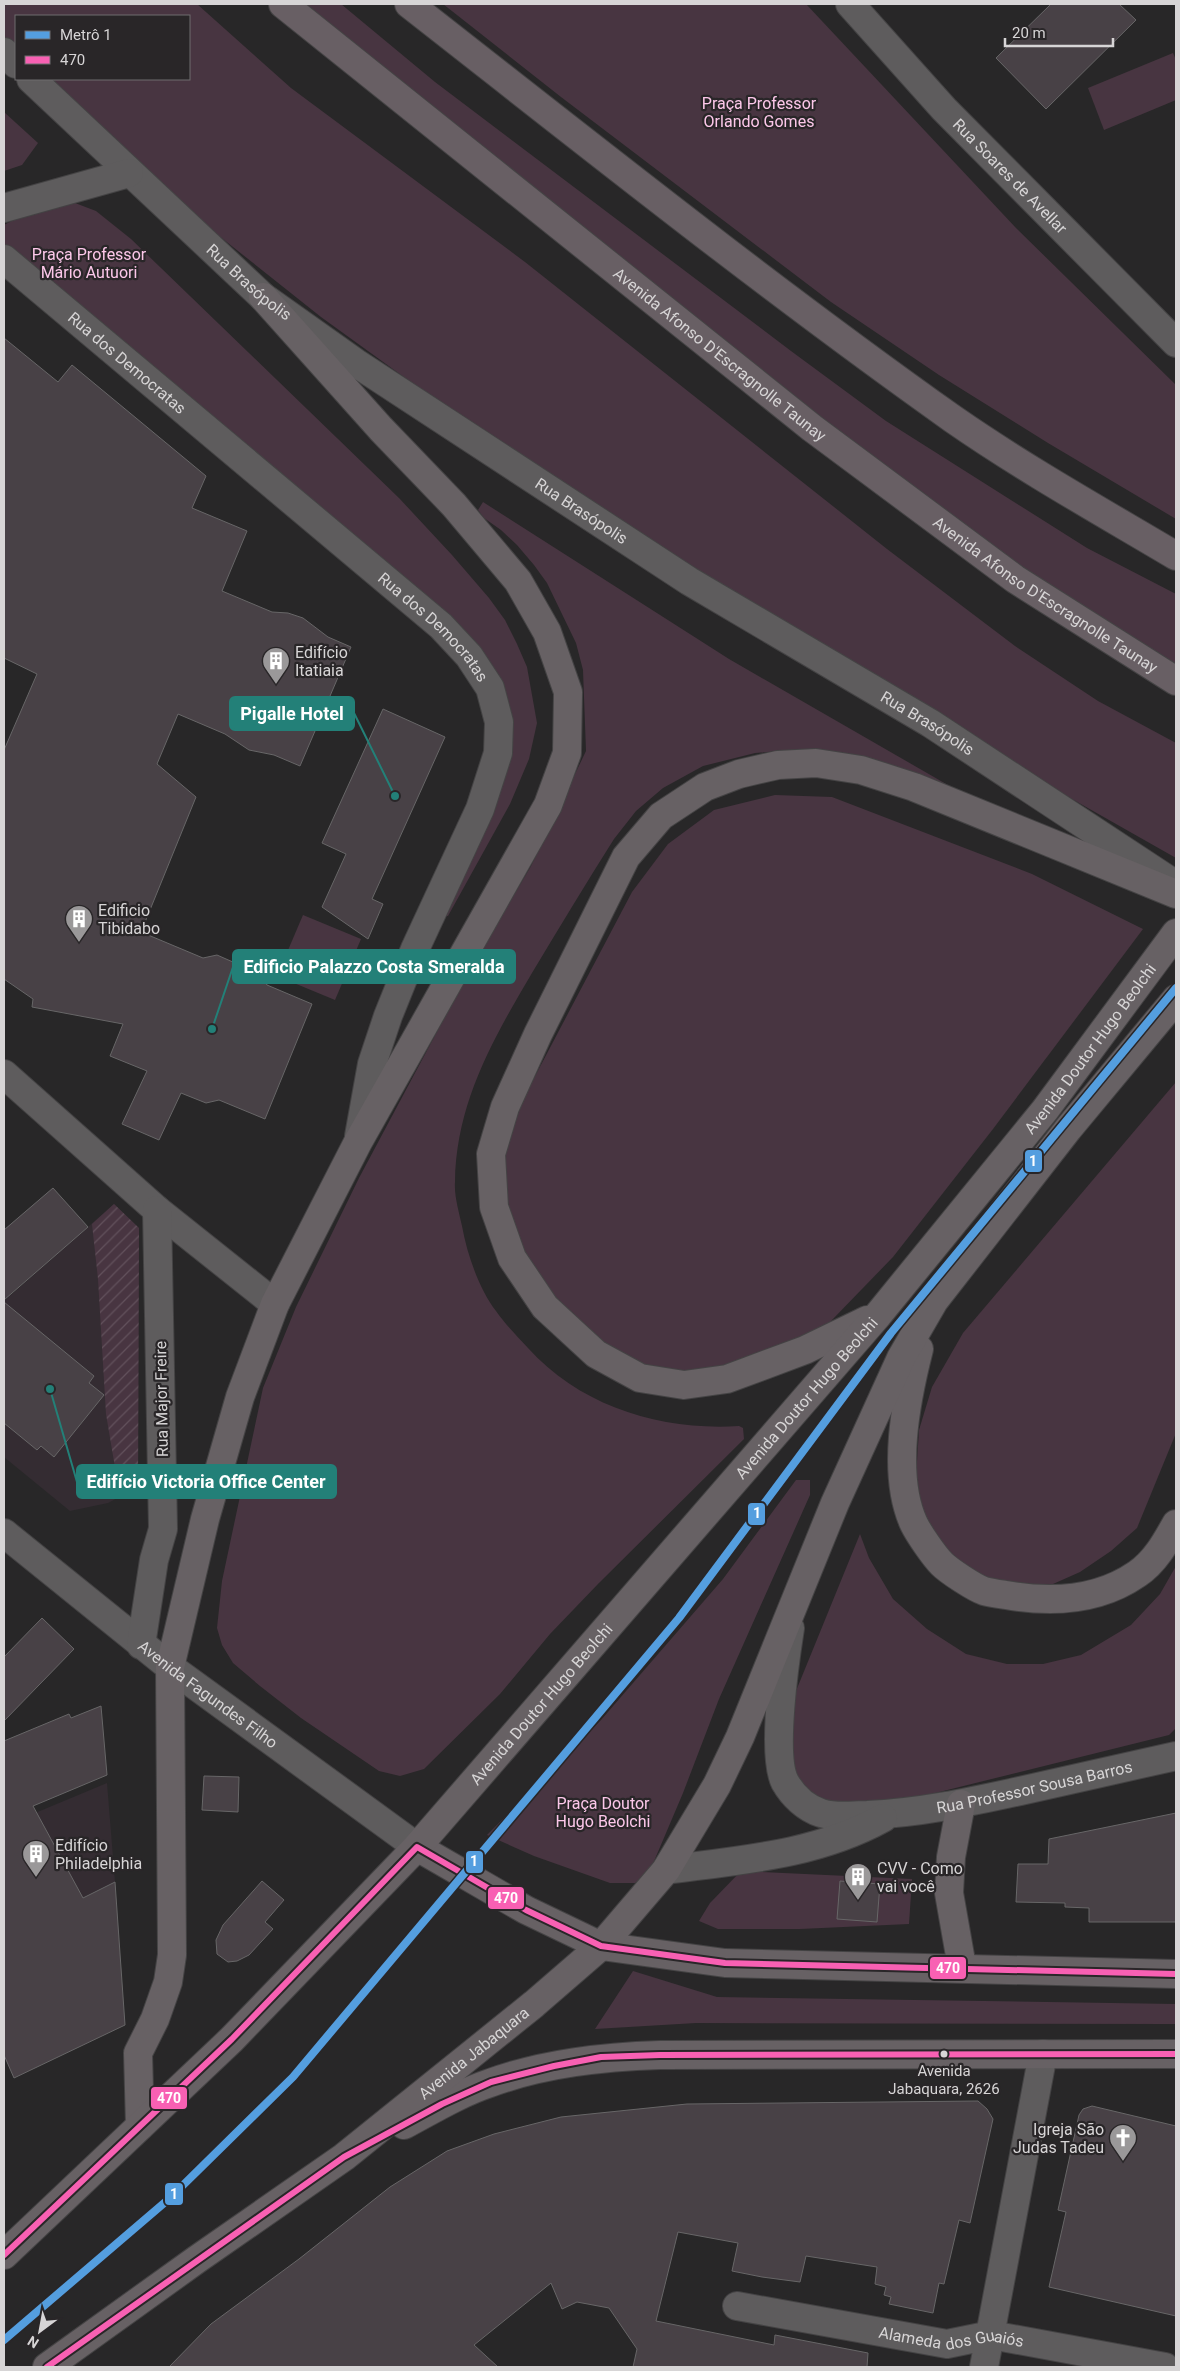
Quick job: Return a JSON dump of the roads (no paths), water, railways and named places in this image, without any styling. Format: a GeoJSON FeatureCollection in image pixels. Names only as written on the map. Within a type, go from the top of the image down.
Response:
{"type":"FeatureCollection","features":[{"type":"Feature","properties":{"kind":"highway","name":"Avenida Afonso D'Escragnolle Taunay"},"geometry":{"type":"LineString","coordinates":[[283,4],[812,428],[1015,579],[1176,681]]}},
{"type":"Feature","properties":{"kind":"highway"},"geometry":{"type":"LineString","coordinates":[[409,4],[784,294],[955,420],[1078,499],[1176,556]]}},
{"type":"Feature","properties":{"kind":"main road"},"geometry":{"type":"LineString","coordinates":[[140,2126],[138,2053],[155,2019],[168,1982],[172,1955],[170,1667],[205,1519],[240,1397],[275,1304],[358,1142],[548,805],[567,753],[568,692],[547,632],[518,581],[454,505],[382,429],[264,297]]}},
{"type":"Feature","properties":{"kind":"main road"},"geometry":{"type":"LineString","coordinates":[[878,1315],[805,1350],[727,1379],[684,1385],[640,1378],[596,1354],[545,1307],[512,1258],[494,1207],[491,1154],[505,1108],[538,1034],[626,857],[662,816],[704,787],[739,774],[778,764],[816,763],[860,770],[914,787],[1176,894]]}},
{"type":"Feature","properties":{"kind":"main road","name":"Avenida Doutor Hugo Beolchi"},"geometry":{"type":"LineString","coordinates":[[417,1847],[878,1315],[1045,1110],[1176,933]]}},
{"type":"Feature","properties":{"kind":"main road","name":"Avenida Doutor Hugo Beolchi"},"geometry":{"type":"LineString","coordinates":[[601,1946],[666,1870],[695,1824],[732,1753],[835,1503],[901,1358],[934,1301],[1068,1129],[1176,999]]}},
{"type":"Feature","properties":{"kind":"main road"},"geometry":{"type":"LineString","coordinates":[[934,1301],[920,1344],[909,1388],[902,1435],[903,1484],[914,1524],[942,1564],[983,1591],[1027,1599],[1064,1600],[1104,1592],[1138,1574],[1162,1550],[1176,1524]]}},
{"type":"Feature","properties":{"kind":"main road"},"geometry":{"type":"LineString","coordinates":[[961,1804],[951,1857],[949,1893],[962,1967]]}},
{"type":"Feature","properties":{"kind":"main road"},"geometry":{"type":"LineString","coordinates":[[4,2255],[232,2039],[417,1847],[526,1910],[601,1946],[725,1963],[962,1967],[1176,1974]]}},
{"type":"Feature","properties":{"kind":"main road","name":"Avenida Jabaquara"},"geometry":{"type":"LineString","coordinates":[[47,2367],[196,2260],[344,2158],[534,2004],[601,1946]]}},
{"type":"Feature","properties":{"kind":"main road","name":"Avenida Jabaquara"},"geometry":{"type":"LineString","coordinates":[[344,2158],[442,2104],[491,2082],[554,2066],[601,2058],[660,2055],[1176,2054]]}},
{"type":"Feature","properties":{"kind":"street","name":"Rua Soares de Avellar"},"geometry":{"type":"LineString","coordinates":[[850,4],[944,109],[1176,343]]}},
{"type":"Feature","properties":{"kind":"street"},"geometry":{"type":"LineString","coordinates":[[4,52],[15,63]]}},
{"type":"Feature","properties":{"kind":"street","name":"Rua Brasópolis"},"geometry":{"type":"LineString","coordinates":[[32,80],[129,173],[264,297],[455,429],[689,581],[930,723],[1176,885]]}},
{"type":"Feature","properties":{"kind":"street"},"geometry":{"type":"LineString","coordinates":[[4,208],[129,173]]}},
{"type":"Feature","properties":{"kind":"street","name":"Rua dos Democratas"},"geometry":{"type":"LineString","coordinates":[[4,259],[442,626],[469,656],[490,688],[499,722],[498,753],[480,809],[394,999],[372,1064],[358,1142]]}},
{"type":"Feature","properties":{"kind":"street"},"geometry":{"type":"LineString","coordinates":[[4,1074],[157,1210],[275,1304]]}},
{"type":"Feature","properties":{"kind":"street","name":"Rua Major Freire"},"geometry":{"type":"LineString","coordinates":[[141,1645],[154,1560],[163,1529],[157,1210]]}},
{"type":"Feature","properties":{"kind":"street","name":"Avenida Fagundes Filho"},"geometry":{"type":"LineString","coordinates":[[4,1533],[141,1645],[417,1847]]}},
{"type":"Feature","properties":{"kind":"street","name":"Rua Professor Sousa Barros"},"geometry":{"type":"LineString","coordinates":[[792,1610],[784,1672],[779,1760],[784,1780],[792,1794],[804,1804],[821,1813],[835,1815],[891,1814],[961,1804],[1176,1756]]}},
{"type":"Feature","properties":{"kind":"street","name":"Rua Professor Sousa Barros"},"geometry":{"type":"LineString","coordinates":[[666,1870],[781,1854],[810,1848],[848,1835],[891,1814]]}},
{"type":"Feature","properties":{"kind":"street"},"geometry":{"type":"LineString","coordinates":[[984,2367],[1043,2054]]}},
{"type":"Feature","properties":{"kind":"street","name":"Alameda dos Guaiós"},"geometry":{"type":"LineString","coordinates":[[737,2306],[947,2344],[991,2335],[1166,2367]]}},
{"type":"Feature","properties":{"kind":"metro line","name":"1"},"geometry":{"type":"LineString","coordinates":[[4,2340],[170,2198],[293,2077],[679,1618],[891,1333],[1176,988]]}},
{"type":"Feature","properties":{"kind":"place","name":"Edifício Itatiaia"},"geometry":{"type":"Point","coordinates":[276,685]}},
{"type":"Feature","properties":{"kind":"place","name":"Pigalle Hotel"},"geometry":{"type":"Point","coordinates":[395,796]}},
{"type":"Feature","properties":{"kind":"place","name":"Edificio Tibidabo"},"geometry":{"type":"Point","coordinates":[79,943]}},
{"type":"Feature","properties":{"kind":"place","name":"Edificio Palazzo Costa Smeralda"},"geometry":{"type":"Point","coordinates":[212,1029]}},
{"type":"Feature","properties":{"kind":"place","name":"Edifício Victoria Office Center"},"geometry":{"type":"Point","coordinates":[50,1389]}},
{"type":"Feature","properties":{"kind":"place","name":"Edifício Philadelphia"},"geometry":{"type":"Point","coordinates":[36,1878]}},
{"type":"Feature","properties":{"kind":"place","name":"CVV - Como vai você"},"geometry":{"type":"Point","coordinates":[858,1901]}},
{"type":"Feature","properties":{"kind":"place","name":"Avenida Jabaquara, 2626"},"geometry":{"type":"Point","coordinates":[944,2054]}},
{"type":"Feature","properties":{"kind":"place","name":"Igreja São Judas Tadeu"},"geometry":{"type":"Point","coordinates":[1123,2162]}},
{"type":"Feature","properties":{"kind":"park label","name":"Praça Professor Orlando Gomes"},"geometry":{"type":"Point","coordinates":[759,112]}},
{"type":"Feature","properties":{"kind":"park label","name":"Praça Professor Mário Autuori"},"geometry":{"type":"Point","coordinates":[89,263]}},
{"type":"Feature","properties":{"kind":"park label","name":"Praça Doutor Hugo Beolchi"},"geometry":{"type":"Point","coordinates":[603,1812]}}]}
